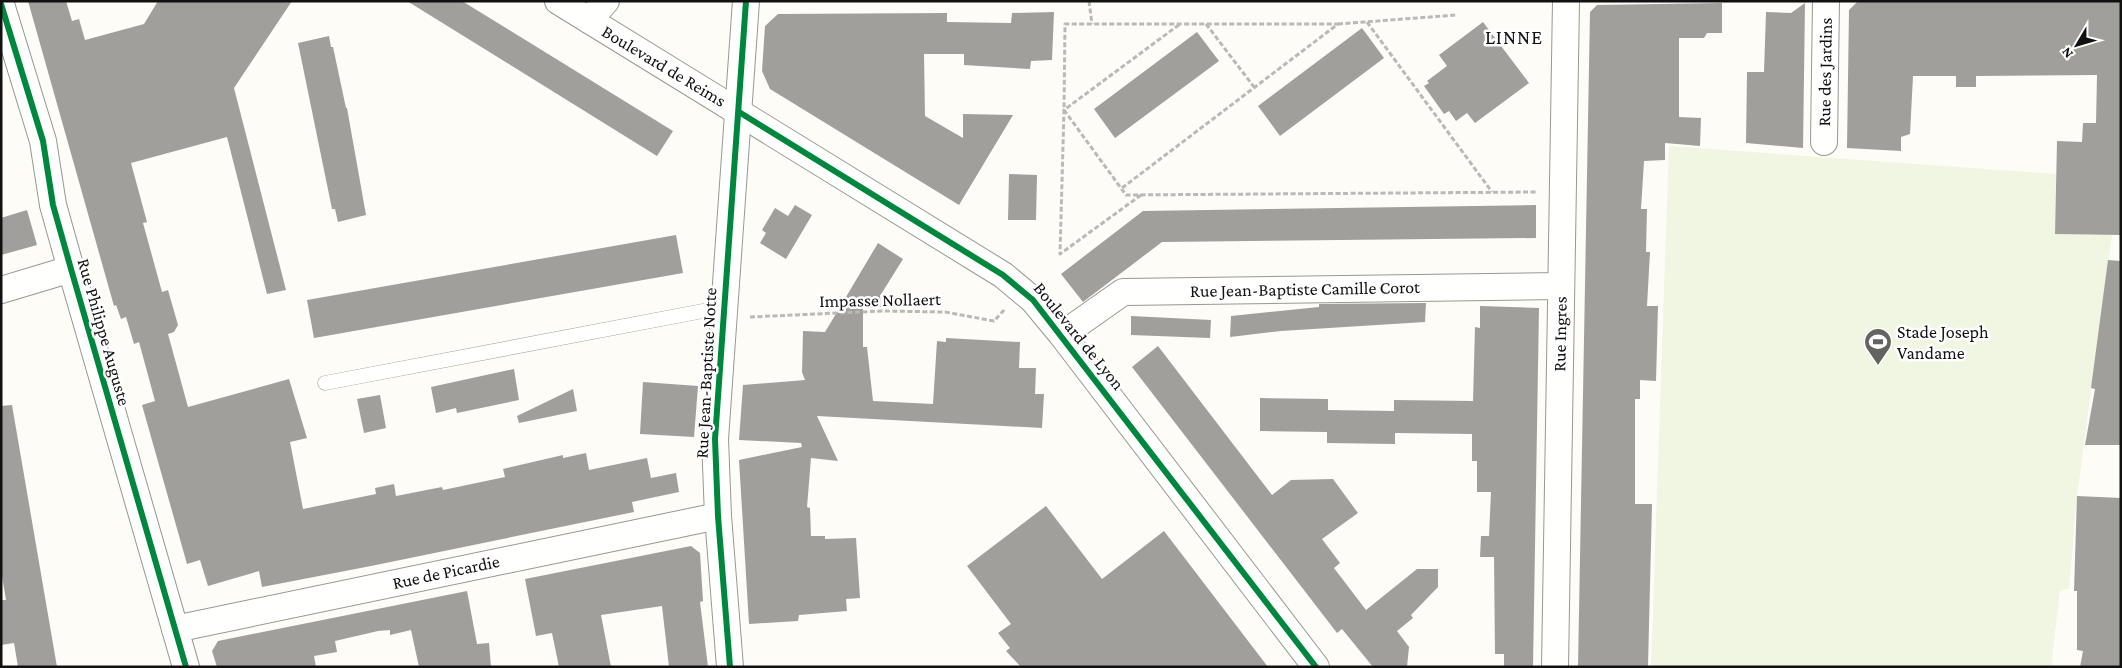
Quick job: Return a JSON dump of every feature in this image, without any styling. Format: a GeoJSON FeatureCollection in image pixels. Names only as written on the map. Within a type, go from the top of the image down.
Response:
{"type":"FeatureCollection","features":[{"type":"Feature","properties":{"kind":"street","name":"Boulevard de Reims"},"geometry":{"type":"LineString","coordinates":[[558,1],[597,11],[739,112]]}},
{"type":"Feature","properties":{"kind":"street","name":"Rue Jean-Baptiste Notte"},"geometry":{"type":"LineString","coordinates":[[730,667],[718,516],[715,439],[746,1]]}},
{"type":"Feature","properties":{"kind":"street","name":"Rue Ingres"},"geometry":{"type":"LineString","coordinates":[[1555,667],[1566,1]]}},
{"type":"Feature","properties":{"kind":"street","name":"Rue des Jardins"},"geometry":{"type":"LineString","coordinates":[[1824,142],[1826,1]]}},
{"type":"Feature","properties":{"kind":"street","name":"Rue Philippe Auguste"},"geometry":{"type":"LineString","coordinates":[[1,4],[8,52],[42,141],[53,205],[186,667]]}},
{"type":"Feature","properties":{"kind":"street","name":"Boulevard de Lyon"},"geometry":{"type":"LineString","coordinates":[[739,112],[1004,275],[1023,290],[1062,335],[1316,667]]}},
{"type":"Feature","properties":{"kind":"street"},"geometry":{"type":"LineString","coordinates":[[1,290],[71,269]]}},
{"type":"Feature","properties":{"kind":"street","name":"Rue Jean-Baptiste Camille Corot"},"geometry":{"type":"LineString","coordinates":[[1062,335],[1123,292],[1561,286]]}},
{"type":"Feature","properties":{"kind":"street","name":"Rue de Picardie"},"geometry":{"type":"LineString","coordinates":[[174,628],[718,516]]}},
{"type":"Feature","properties":{"kind":"lane"},"geometry":{"type":"LineString","coordinates":[[325,383],[723,312]]}},
{"type":"Feature","properties":{"kind":"path"},"geometry":{"type":"LineString","coordinates":[[1089,1],[1092,24]]}},
{"type":"Feature","properties":{"kind":"path"},"geometry":{"type":"LineString","coordinates":[[1141,195],[1060,254],[1065,24],[1338,24],[1456,15]]}},
{"type":"Feature","properties":{"kind":"path"},"geometry":{"type":"LineString","coordinates":[[1367,22],[1492,192]]}},
{"type":"Feature","properties":{"kind":"path"},"geometry":{"type":"LineString","coordinates":[[1064,110],[1180,24]]}},
{"type":"Feature","properties":{"kind":"path"},"geometry":{"type":"LineString","coordinates":[[1206,24],[1254,88]]}},
{"type":"Feature","properties":{"kind":"path"},"geometry":{"type":"LineString","coordinates":[[1122,188],[1338,24]]}},
{"type":"Feature","properties":{"kind":"path"},"geometry":{"type":"LineString","coordinates":[[1064,110],[1126,195],[1562,192]]}},
{"type":"Feature","properties":{"kind":"green space","name":"Stade Joseph Vandame"},"geometry":{"type":"Polygon","coordinates":[[[1669,146],[2056,174],[2055,234],[2112,235],[2077,496],[2069,589],[2060,590],[2051,667],[1651,667],[1669,146]]]}},
{"type":"Feature","properties":{"kind":"building"},"geometry":{"type":"Polygon","coordinates":[[[28,1],[66,1],[72,21],[79,19],[85,40],[144,24],[158,1],[292,1],[234,88],[286,290],[267,294],[227,137],[131,163],[147,222],[143,223],[162,292],[168,290],[178,325],[174,332],[168,334],[188,407],[289,379],[307,438],[290,442],[303,509],[376,494],[375,488],[394,484],[396,496],[442,487],[443,490],[505,477],[503,469],[563,455],[563,458],[586,453],[589,470],[647,458],[651,478],[676,473],[679,492],[632,502],[634,512],[371,566],[262,587],[259,571],[208,586],[200,560],[187,564],[142,405],[155,401],[139,342],[134,344],[126,317],[121,319],[116,305],[114,306],[28,1]]]}},
{"type":"Feature","properties":{"kind":"building"},"geometry":{"type":"Polygon","coordinates":[[[407,1],[462,1],[673,131],[657,156],[407,1]]]}},
{"type":"Feature","properties":{"kind":"building"},"geometry":{"type":"Polygon","coordinates":[[[1858,1],[2121,1],[2121,235],[2055,234],[2057,141],[2082,142],[2083,123],[2096,123],[2097,75],[1976,76],[1976,87],[1956,87],[1956,76],[1913,76],[1910,134],[1901,137],[1901,151],[1847,148],[1849,10],[1858,1]]]}},
{"type":"Feature","properties":{"kind":"building"},"geometry":{"type":"Polygon","coordinates":[[[1722,3],[1722,33],[1707,33],[1704,38],[1679,38],[1679,117],[1701,118],[1700,146],[1665,143],[1665,160],[1644,161],[1641,209],[1647,209],[1646,252],[1650,252],[1647,306],[1658,306],[1656,381],[1640,380],[1640,399],[1635,399],[1635,504],[1652,504],[1648,666],[1578,667],[1590,12],[1597,5],[1722,3]]]}},
{"type":"Feature","properties":{"kind":"building"},"geometry":{"type":"Polygon","coordinates":[[[1805,3],[1803,148],[1746,143],[1747,72],[1764,72],[1766,12],[1791,13],[1805,3]]]}},
{"type":"Feature","properties":{"kind":"building"},"geometry":{"type":"Polygon","coordinates":[[[1054,12],[1052,60],[1031,61],[1030,69],[964,65],[964,54],[924,54],[925,116],[963,138],[963,114],[1013,115],[959,205],[770,89],[762,71],[765,26],[778,14],[947,13],[947,22],[1011,23],[1012,13],[1054,12]]]}},
{"type":"Feature","properties":{"kind":"building"},"geometry":{"type":"Polygon","coordinates":[[[1483,22],[1529,83],[1475,123],[1467,113],[1456,121],[1449,111],[1444,114],[1424,86],[1429,83],[1427,81],[1447,66],[1439,55],[1483,22]]]}},
{"type":"Feature","properties":{"kind":"building"},"geometry":{"type":"Polygon","coordinates":[[[1362,28],[1384,58],[1280,136],[1258,106],[1362,28]]]}},
{"type":"Feature","properties":{"kind":"building"},"geometry":{"type":"Polygon","coordinates":[[[1197,32],[1219,61],[1115,138],[1094,109],[1197,32]]]}},
{"type":"Feature","properties":{"kind":"building"},"geometry":{"type":"Polygon","coordinates":[[[329,36],[347,108],[366,215],[338,222],[335,209],[332,209],[298,43],[329,36]]]}},
{"type":"Feature","properties":{"kind":"building"},"geometry":{"type":"Polygon","coordinates":[[[1009,174],[1037,175],[1036,220],[1008,220],[1009,174]]]}},
{"type":"Feature","properties":{"kind":"building"},"geometry":{"type":"Polygon","coordinates":[[[795,205],[812,215],[786,259],[760,243],[766,233],[762,230],[775,208],[788,216],[795,205]]]}},
{"type":"Feature","properties":{"kind":"building"},"geometry":{"type":"Polygon","coordinates":[[[1536,205],[1536,238],[1162,242],[1083,302],[1061,274],[1143,211],[1536,205]]]}},
{"type":"Feature","properties":{"kind":"building"},"geometry":{"type":"Polygon","coordinates":[[[27,210],[37,245],[1,255],[1,218],[27,210]]]}},
{"type":"Feature","properties":{"kind":"building"},"geometry":{"type":"Polygon","coordinates":[[[676,235],[683,273],[314,338],[307,300],[676,235]]]}},
{"type":"Feature","properties":{"kind":"building"},"geometry":{"type":"Polygon","coordinates":[[[878,243],[903,259],[880,296],[881,307],[863,308],[863,347],[867,347],[873,401],[933,404],[937,341],[946,342],[946,338],[1020,342],[1019,368],[1036,368],[1035,394],[1044,394],[1042,428],[817,416],[838,461],[811,458],[807,507],[810,508],[811,536],[825,536],[825,539],[856,538],[860,598],[846,599],[847,611],[799,615],[798,621],[749,624],[739,460],[802,447],[801,443],[739,440],[743,385],[805,380],[802,372],[803,331],[825,332],[845,299],[848,299],[846,297],[878,243]]]}},
{"type":"Feature","properties":{"kind":"building"},"geometry":{"type":"Polygon","coordinates":[[[2108,260],[2121,261],[2121,445],[2085,445],[2095,389],[2091,388],[2108,260]]]}},
{"type":"Feature","properties":{"kind":"building"},"geometry":{"type":"Polygon","coordinates":[[[1426,303],[1425,322],[1281,331],[1230,337],[1231,316],[1319,307],[1319,304],[1426,303]]]}},
{"type":"Feature","properties":{"kind":"building"},"geometry":{"type":"Polygon","coordinates":[[[1480,306],[1539,308],[1533,667],[1504,667],[1504,654],[1495,654],[1494,557],[1480,557],[1481,536],[1489,536],[1491,492],[1477,492],[1477,461],[1472,461],[1472,434],[1395,433],[1395,444],[1327,443],[1327,432],[1260,431],[1260,398],[1328,399],[1328,410],[1394,411],[1394,400],[1473,401],[1475,327],[1480,328],[1480,306]]]}},
{"type":"Feature","properties":{"kind":"building"},"geometry":{"type":"Polygon","coordinates":[[[1131,316],[1211,320],[1210,338],[1131,335],[1131,316]]]}},
{"type":"Feature","properties":{"kind":"building"},"geometry":{"type":"Polygon","coordinates":[[[1158,346],[1272,495],[1291,480],[1333,479],[1358,513],[1322,539],[1340,563],[1334,568],[1366,610],[1417,569],[1438,569],[1438,587],[1411,615],[1413,618],[1397,631],[1409,647],[1407,667],[1373,667],[1342,629],[1337,633],[1132,367],[1158,346]]]}},
{"type":"Feature","properties":{"kind":"building"},"geometry":{"type":"Polygon","coordinates":[[[514,369],[519,400],[457,413],[456,408],[436,413],[431,387],[514,369]]]}},
{"type":"Feature","properties":{"kind":"building"},"geometry":{"type":"Polygon","coordinates":[[[643,382],[698,386],[694,437],[640,434],[643,382]]]}},
{"type":"Feature","properties":{"kind":"building"},"geometry":{"type":"Polygon","coordinates":[[[573,389],[577,411],[519,423],[517,416],[573,389]]]}},
{"type":"Feature","properties":{"kind":"building"},"geometry":{"type":"Polygon","coordinates":[[[380,395],[386,428],[364,433],[357,399],[380,395]]]}},
{"type":"Feature","properties":{"kind":"building"},"geometry":{"type":"Polygon","coordinates":[[[12,405],[57,667],[18,667],[14,643],[1,645],[1,600],[6,600],[1,570],[1,406],[12,405]]]}},
{"type":"Feature","properties":{"kind":"building"},"geometry":{"type":"Polygon","coordinates":[[[2077,496],[2121,498],[2121,667],[2080,667],[2083,651],[2077,650],[2077,591],[2074,591],[2077,496]]]}},
{"type":"Feature","properties":{"kind":"building"},"geometry":{"type":"Polygon","coordinates":[[[1046,506],[1102,579],[1164,531],[1268,667],[1021,667],[1006,651],[1010,648],[998,633],[1011,624],[967,566],[1046,506]]]}},
{"type":"Feature","properties":{"kind":"building"},"geometry":{"type":"Polygon","coordinates":[[[691,546],[700,553],[703,601],[700,602],[708,667],[669,667],[662,606],[601,615],[611,667],[559,667],[552,633],[536,636],[525,579],[691,546]]]}},
{"type":"Feature","properties":{"kind":"building"},"geometry":{"type":"Polygon","coordinates":[[[467,591],[477,644],[489,643],[491,667],[419,667],[411,630],[390,635],[390,630],[378,631],[335,641],[337,652],[314,656],[316,667],[217,667],[212,651],[218,641],[467,591]]]}},
{"type":"Feature","properties":{"kind":"cycle path"},"geometry":{"type":"LineString","coordinates":[[730,667],[718,516],[715,439],[746,1]]}},
{"type":"Feature","properties":{"kind":"cycle path"},"geometry":{"type":"LineString","coordinates":[[1,4],[43,141],[53,205],[186,667]]}},
{"type":"Feature","properties":{"kind":"cycle path"},"geometry":{"type":"LineString","coordinates":[[739,112],[1003,275],[1033,300],[1316,667]]}},
{"type":"Feature","properties":{"kind":"place","name":"Stade Joseph Vandame"},"geometry":{"type":"Point","coordinates":[1878,366]}},
{"type":"Feature","properties":{"kind":"district","name":"LINNE"},"geometry":{"type":"Point","coordinates":[1514,37]}}]}
